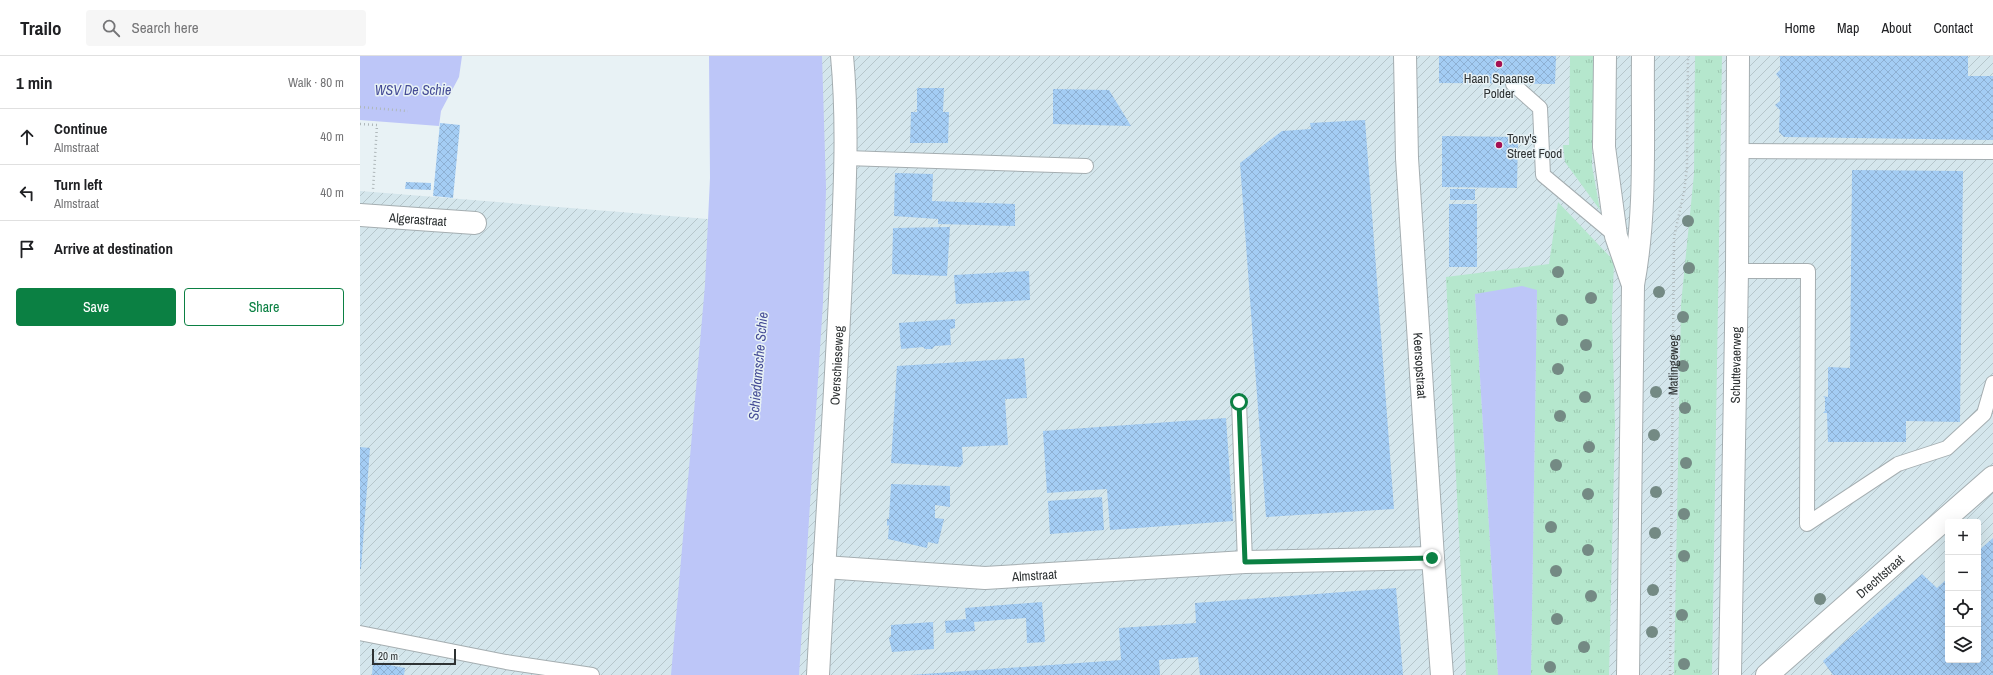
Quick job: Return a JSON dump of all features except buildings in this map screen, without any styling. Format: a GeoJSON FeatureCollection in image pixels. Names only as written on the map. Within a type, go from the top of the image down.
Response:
{"type":"FeatureCollection","features":[{"type":"Feature","properties":{"kind":"street","name":"Overschieseweg"},"geometry":{"type":"LineString","coordinates":[[818,675],[839,310],[846,158],[845,90],[842,56]]}},
{"type":"Feature","properties":{"kind":"street","name":"Keersopstraat"},"geometry":{"type":"LineString","coordinates":[[1405,56],[1406,158],[1432,558],[1442,675]]}},
{"type":"Feature","properties":{"kind":"street"},"geometry":{"type":"LineString","coordinates":[[1605,56],[1604,147],[1616,236],[1633,285]]}},
{"type":"Feature","properties":{"kind":"street"},"geometry":{"type":"LineString","coordinates":[[1628,675],[1633,285],[1639,253],[1641,222],[1643,56]]}},
{"type":"Feature","properties":{"kind":"street","name":"Schuttevaerweg"},"geometry":{"type":"LineString","coordinates":[[1730,675],[1737,271],[1738,56]]}},
{"type":"Feature","properties":{"kind":"street","name":"Algerastraat"},"geometry":{"type":"LineString","coordinates":[[366,216],[475,223]]}},
{"type":"Feature","properties":{"kind":"street","name":"Drechtstraat"},"geometry":{"type":"LineString","coordinates":[[1767,675],[1993,477]]}},
{"type":"Feature","properties":{"kind":"street","name":"Almstraat"},"geometry":{"type":"LineString","coordinates":[[824,567],[984,578],[1245,562],[1432,558]]}},
{"type":"Feature","properties":{"kind":"lane"},"geometry":{"type":"LineString","coordinates":[[1513,84],[1540,108],[1542,175],[1616,236]]}},
{"type":"Feature","properties":{"kind":"lane"},"geometry":{"type":"LineString","coordinates":[[1738,151],[1993,152]]}},
{"type":"Feature","properties":{"kind":"lane"},"geometry":{"type":"LineString","coordinates":[[846,158],[1086,166]]}},
{"type":"Feature","properties":{"kind":"lane"},"geometry":{"type":"LineString","coordinates":[[1737,271],[1808,271],[1807,524],[1898,464],[1947,448],[1984,414],[1993,383]]}},
{"type":"Feature","properties":{"kind":"lane"},"geometry":{"type":"LineString","coordinates":[[1239,402],[1245,562]]}},
{"type":"Feature","properties":{"kind":"lane"},"geometry":{"type":"LineString","coordinates":[[360,633],[506,662],[592,675]]}},
{"type":"Feature","properties":{"kind":"path","name":"Matlingeweg"},"geometry":{"type":"LineString","coordinates":[[1670,675],[1674,237],[1684,192],[1687,168],[1688,56]]}},
{"type":"Feature","properties":{"kind":"path"},"geometry":{"type":"LineString","coordinates":[[360,107],[408,111]]}},
{"type":"Feature","properties":{"kind":"path"},"geometry":{"type":"LineString","coordinates":[[360,124],[377,126],[366,216]]}},
{"type":"Feature","properties":{"kind":"shaded area"},"geometry":{"type":"Polygon","coordinates":[[[780,56],[1993,56],[1993,675],[360,675],[360,191],[782,225],[780,56]]]}},
{"type":"Feature","properties":{"kind":"green space"},"geometry":{"type":"Polygon","coordinates":[[[1570,56],[1594,56],[1592,166],[1600,210],[1565,162],[1563,145],[1569,145],[1570,56]]]}},
{"type":"Feature","properties":{"kind":"green space"},"geometry":{"type":"Polygon","coordinates":[[[1695,56],[1722,56],[1712,675],[1674,675],[1681,304],[1694,174],[1695,56]]]}},
{"type":"Feature","properties":{"kind":"green space"},"geometry":{"type":"Polygon","coordinates":[[[1558,202],[1614,261],[1612,315],[1615,425],[1609,675],[1531,675],[1537,290],[1475,295],[1498,675],[1466,675],[1446,277],[1549,264],[1558,202]]]}},
{"type":"Feature","properties":{"kind":"water","name":"WSV De Schie"},"geometry":{"type":"Polygon","coordinates":[[[360,56],[462,56],[459,77],[441,111],[439,126],[360,120],[360,56]]]}},
{"type":"Feature","properties":{"kind":"water","name":"Schiedamsche Schie"},"geometry":{"type":"Polygon","coordinates":[[[709,56],[822,56],[826,188],[823,302],[799,675],[671,675],[705,285],[710,178],[709,56]]]}},
{"type":"Feature","properties":{"kind":"water"},"geometry":{"type":"Polygon","coordinates":[[[1522,286],[1537,290],[1531,675],[1498,675],[1475,294],[1522,286]]]}},
{"type":"Feature","properties":{"kind":"place","name":"Haan Spaanse Polder"},"geometry":{"type":"Point","coordinates":[1499,64]}},
{"type":"Feature","properties":{"kind":"place","name":"Tony's Street Food"},"geometry":{"type":"Point","coordinates":[1499,145]}},
{"type":"Feature","properties":{"kind":"route"},"geometry":{"type":"LineString","coordinates":[[1239,402],[1245,562],[1432,558]]}}]}
